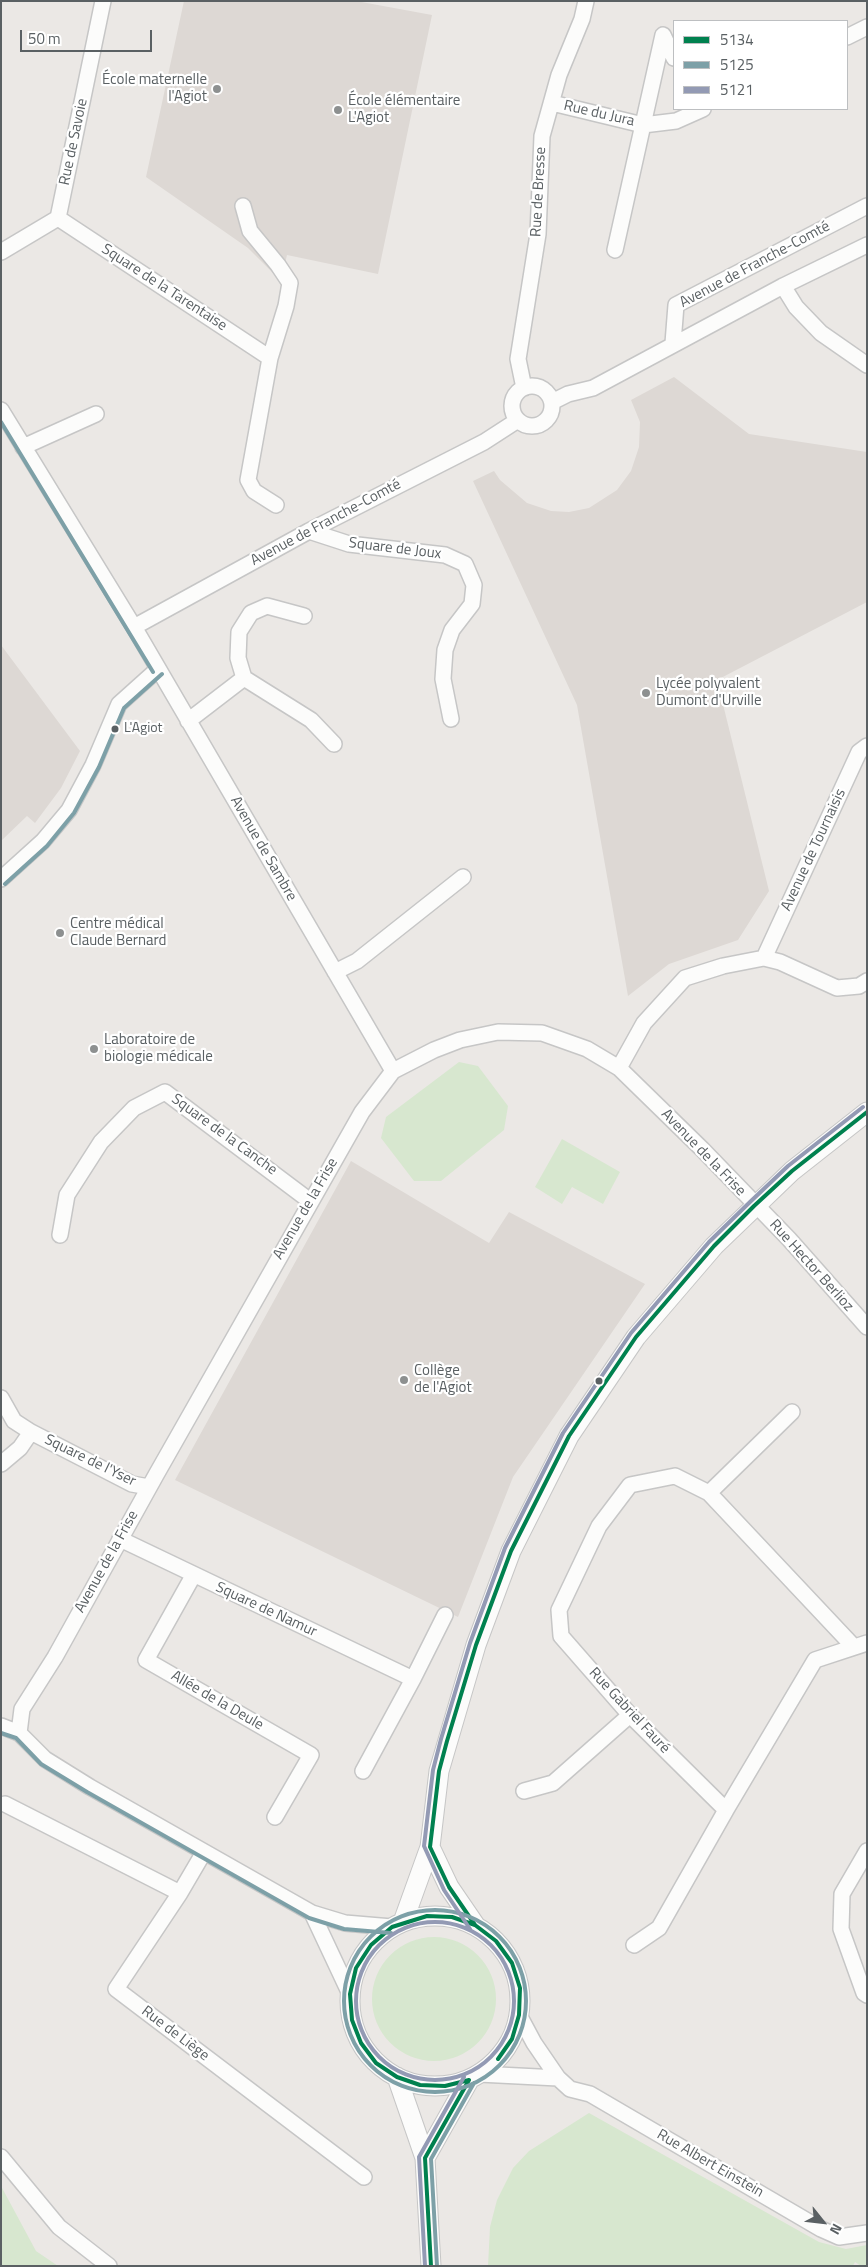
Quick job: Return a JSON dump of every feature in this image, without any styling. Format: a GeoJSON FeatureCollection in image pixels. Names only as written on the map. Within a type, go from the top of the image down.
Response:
{"type":"FeatureCollection","features":[{"type":"Feature","properties":{"kind":"street","name":"Rue de Savoie"},"geometry":{"type":"LineString","coordinates":[[58,218],[103,1]]}},
{"type":"Feature","properties":{"kind":"street","name":"Rue de Bresse"},"geometry":{"type":"LineString","coordinates":[[524,388],[518,359],[538,234],[542,136],[559,75],[582,19],[586,1]]}},
{"type":"Feature","properties":{"kind":"street"},"geometry":{"type":"LineString","coordinates":[[848,36],[867,27]]}},
{"type":"Feature","properties":{"kind":"street"},"geometry":{"type":"LineString","coordinates":[[615,250],[663,35],[673,56]]}},
{"type":"Feature","properties":{"kind":"street","name":"Rue du Jura"},"geometry":{"type":"LineString","coordinates":[[552,103],[643,125],[676,121],[699,110]]}},
{"type":"Feature","properties":{"kind":"street"},"geometry":{"type":"LineString","coordinates":[[243,206],[250,231],[290,283],[286,306],[270,358],[248,480],[254,491],[276,504]]}},
{"type":"Feature","properties":{"kind":"street","name":"Avenue de Franche-Comté"},"geometry":{"type":"LineString","coordinates":[[673,343],[676,305],[867,206]]}},
{"type":"Feature","properties":{"kind":"street"},"geometry":{"type":"LineString","coordinates":[[1,252],[58,218]]}},
{"type":"Feature","properties":{"kind":"street","name":"Square de la Tarentaise"},"geometry":{"type":"LineString","coordinates":[[58,218],[270,358]]}},
{"type":"Feature","properties":{"kind":"street","name":"Avenue de Franche-Comté"},"geometry":{"type":"LineString","coordinates":[[552,402],[568,394],[593,388],[673,343],[867,245]]}},
{"type":"Feature","properties":{"kind":"street"},"geometry":{"type":"LineString","coordinates":[[783,286],[796,307],[821,334],[867,365]]}},
{"type":"Feature","properties":{"kind":"street"},"geometry":{"type":"LineString","coordinates":[[536,387],[542,389],[550,396],[552,402],[551,415],[541,424],[530,426],[518,420],[513,410],[513,404],[518,392],[524,388],[536,387]]}},
{"type":"Feature","properties":{"kind":"street","name":"Avenue de Sambre"},"geometry":{"type":"LineString","coordinates":[[1,410],[134,627],[393,1071]]}},
{"type":"Feature","properties":{"kind":"street"},"geometry":{"type":"LineString","coordinates":[[23,447],[96,414]]}},
{"type":"Feature","properties":{"kind":"street","name":"Avenue de Franche-Comté"},"geometry":{"type":"LineString","coordinates":[[134,627],[309,531],[484,442],[518,420]]}},
{"type":"Feature","properties":{"kind":"street","name":"Square de Joux"},"geometry":{"type":"LineString","coordinates":[[309,531],[349,544],[445,554],[465,564],[474,585],[472,604],[452,630],[445,650],[443,679],[451,719]]}},
{"type":"Feature","properties":{"kind":"street"},"geometry":{"type":"LineString","coordinates":[[304,616],[267,606],[251,614],[239,632],[238,658],[244,678],[311,720],[334,744]]}},
{"type":"Feature","properties":{"kind":"street"},"geometry":{"type":"LineString","coordinates":[[1,879],[43,841],[69,810],[93,765],[119,704],[158,669]]}},
{"type":"Feature","properties":{"kind":"street"},"geometry":{"type":"LineString","coordinates":[[188,721],[244,678]]}},
{"type":"Feature","properties":{"kind":"street","name":"Avenue de Tournaisis"},"geometry":{"type":"LineString","coordinates":[[764,958],[859,752],[867,746]]}},
{"type":"Feature","properties":{"kind":"street"},"geometry":{"type":"LineString","coordinates":[[335,972],[356,961],[462,877]]}},
{"type":"Feature","properties":{"kind":"street"},"geometry":{"type":"LineString","coordinates":[[619,1068],[644,1023],[685,978],[723,966],[764,958],[780,962],[837,988],[859,986],[867,981]]}},
{"type":"Feature","properties":{"kind":"street","name":"Avenue de la Frise"},"geometry":{"type":"LineString","coordinates":[[20,1733],[22,1709],[55,1657],[310,1200],[362,1112],[393,1071],[434,1050],[460,1040],[498,1032],[542,1033],[587,1049],[619,1068],[702,1149],[754,1206]]}},
{"type":"Feature","properties":{"kind":"street","name":"Square de la Canche"},"geometry":{"type":"LineString","coordinates":[[60,1234],[67,1195],[101,1142],[134,1108],[166,1092],[310,1200]]}},
{"type":"Feature","properties":{"kind":"street"},"geometry":{"type":"LineString","coordinates":[[398,1925],[430,1847],[439,1771],[476,1645],[511,1551],[569,1436],[636,1337],[714,1246],[792,1171],[867,1112]]}},
{"type":"Feature","properties":{"kind":"street","name":"Rue Hector Berlioz"},"geometry":{"type":"LineString","coordinates":[[754,1206],[789,1239],[867,1327]]}},
{"type":"Feature","properties":{"kind":"street","name":"Square de l'Yser"},"geometry":{"type":"LineString","coordinates":[[1,1398],[14,1421],[31,1432],[132,1484],[149,1487]]}},
{"type":"Feature","properties":{"kind":"street"},"geometry":{"type":"LineString","coordinates":[[709,1494],[792,1412]]}},
{"type":"Feature","properties":{"kind":"street","name":"Square de l'Yser"},"geometry":{"type":"LineString","coordinates":[[1,1464],[20,1448],[31,1432]]}},
{"type":"Feature","properties":{"kind":"street","name":"Rue Gabriel Fauré"},"geometry":{"type":"LineString","coordinates":[[675,1476],[709,1494],[861,1645],[816,1660],[726,1810],[630,1716],[562,1636],[559,1610],[599,1526],[630,1485],[675,1476]]}},
{"type":"Feature","properties":{"kind":"street","name":"Square de Namur"},"geometry":{"type":"LineString","coordinates":[[120,1539],[193,1576],[413,1679]]}},
{"type":"Feature","properties":{"kind":"street","name":"Allée de la Deule"},"geometry":{"type":"LineString","coordinates":[[193,1576],[146,1660],[311,1755],[275,1817]]}},
{"type":"Feature","properties":{"kind":"street"},"geometry":{"type":"LineString","coordinates":[[363,1771],[445,1615]]}},
{"type":"Feature","properties":{"kind":"street"},"geometry":{"type":"LineString","coordinates":[[524,1791],[553,1783],[630,1716]]}},
{"type":"Feature","properties":{"kind":"street"},"geometry":{"type":"LineString","coordinates":[[1,1726],[20,1733],[45,1759],[312,1913],[345,1923],[398,1925]]}},
{"type":"Feature","properties":{"kind":"street"},"geometry":{"type":"LineString","coordinates":[[5,1804],[180,1893]]}},
{"type":"Feature","properties":{"kind":"street"},"geometry":{"type":"LineString","coordinates":[[634,1945],[659,1928],[726,1810]]}},
{"type":"Feature","properties":{"kind":"street"},"geometry":{"type":"LineString","coordinates":[[430,1847],[449,1886],[475,1925]]}},
{"type":"Feature","properties":{"kind":"street"},"geometry":{"type":"LineString","coordinates":[[867,1851],[842,1894],[841,1929],[864,1993],[867,1995]]}},
{"type":"Feature","properties":{"kind":"street","name":"Rue de Liège"},"geometry":{"type":"LineString","coordinates":[[204,1852],[180,1893],[116,1990],[364,2177]]}},
{"type":"Feature","properties":{"kind":"street"},"geometry":{"type":"LineString","coordinates":[[312,1913],[350,1994]]}},
{"type":"Feature","properties":{"kind":"street"},"geometry":{"type":"LineString","coordinates":[[425,2158],[474,2077],[498,2059],[512,2038],[519,2015],[520,1988],[512,1963],[496,1941],[475,1925],[452,1917],[427,1916],[398,1925],[371,1945],[366,1952],[356,1968],[350,1994],[352,2020],[360,2043],[376,2063],[397,2078],[420,2085],[445,2086],[474,2077],[558,2078]]}},
{"type":"Feature","properties":{"kind":"street"},"geometry":{"type":"LineString","coordinates":[[519,2015],[534,2043],[558,2078]]}},
{"type":"Feature","properties":{"kind":"street"},"geometry":{"type":"LineString","coordinates":[[397,2078],[425,2158],[431,2266]]}},
{"type":"Feature","properties":{"kind":"street","name":"Rue Albert Einstein"},"geometry":{"type":"LineString","coordinates":[[558,2078],[570,2090],[590,2094],[820,2229],[840,2236],[867,2233]]}},
{"type":"Feature","properties":{"kind":"street"},"geometry":{"type":"LineString","coordinates":[[1,2157],[59,2228],[109,2266]]}},
{"type":"Feature","properties":{"kind":"shaded area","name":"École élémentaire L'Agiot"},"geometry":{"type":"Polygon","coordinates":[[[184,1],[356,1],[432,15],[378,274],[287,255],[281,281],[248,248],[146,177],[184,1]]]}},
{"type":"Feature","properties":{"kind":"shaded area","name":"Lycée polyvalent Dumont d'Urville"},"geometry":{"type":"Polygon","coordinates":[[[674,377],[749,434],[867,452],[867,602],[717,680],[769,891],[738,940],[669,964],[628,996],[577,705],[473,481],[494,471],[500,480],[527,503],[551,511],[569,512],[589,508],[617,490],[631,471],[639,447],[640,422],[631,400],[674,377]]]}},
{"type":"Feature","properties":{"kind":"shaded area"},"geometry":{"type":"Polygon","coordinates":[[[1,645],[80,751],[61,788],[35,823],[27,816],[1,841],[1,645]]]}},
{"type":"Feature","properties":{"kind":"shaded area","name":"Collège de l'Agiot"},"geometry":{"type":"Polygon","coordinates":[[[351,1161],[489,1243],[509,1212],[645,1284],[513,1477],[458,1617],[175,1480],[351,1161]]]}},
{"type":"Feature","properties":{"kind":"green space"},"geometry":{"type":"Polygon","coordinates":[[[459,1062],[478,1066],[508,1106],[504,1130],[441,1181],[414,1181],[381,1138],[386,1117],[459,1062]]]}},
{"type":"Feature","properties":{"kind":"green space"},"geometry":{"type":"Polygon","coordinates":[[[562,1139],[620,1172],[603,1204],[572,1187],[562,1204],[535,1187],[562,1139]]]}},
{"type":"Feature","properties":{"kind":"green space"},"geometry":{"type":"Polygon","coordinates":[[[434,1937],[458,1941],[478,1955],[492,1975],[496,1999],[492,2023],[478,2043],[458,2057],[434,2061],[410,2057],[390,2043],[376,2023],[372,1999],[376,1975],[390,1955],[410,1941],[434,1937]]]}},
{"type":"Feature","properties":{"kind":"green space"},"geometry":{"type":"Polygon","coordinates":[[[589,2113],[819,2242],[846,2249],[867,2245],[867,2266],[861,2266],[855,2262],[853,2266],[488,2266],[490,2227],[497,2200],[513,2168],[529,2151],[589,2113]]]}},
{"type":"Feature","properties":{"kind":"green space"},"geometry":{"type":"Polygon","coordinates":[[[1,2186],[36,2251],[58,2266],[1,2266],[1,2186]]]}},
{"type":"Feature","properties":{"kind":"transit line","name":"5125"},"geometry":{"type":"LineString","coordinates":[[1,422],[153,672]]}},
{"type":"Feature","properties":{"kind":"transit line","name":"5125"},"geometry":{"type":"LineString","coordinates":[[5,884],[47,846],[74,813],[99,767],[124,708],[162,674]]}},
{"type":"Feature","properties":{"kind":"transit line","name":"5121"},"geometry":{"type":"LineString","coordinates":[[470,1929],[444,1890],[424,1846],[433,1770],[441,1739],[470,1643],[505,1548],[563,1433],[631,1333],[709,1242],[750,1202],[788,1166],[863,1107]]}},
{"type":"Feature","properties":{"kind":"transit line","name":"5134"},"geometry":{"type":"LineString","coordinates":[[475,1925],[449,1887],[430,1847],[439,1771],[447,1741],[476,1645],[511,1551],[569,1436],[636,1337],[714,1246],[754,1206],[792,1171],[867,1112]]}},
{"type":"Feature","properties":{"kind":"transit line","name":"5125"},"geometry":{"type":"LineString","coordinates":[[1,1733],[16,1738],[41,1764],[87,1792],[309,1918],[344,1929],[391,1933]]}},
{"type":"Feature","properties":{"kind":"transit line","name":"5125"},"geometry":{"type":"LineString","coordinates":[[444,1910],[470,1917],[486,1925],[505,1943],[519,1966],[526,1992],[526,2001],[526,2010],[519,2036],[511,2052],[493,2071],[486,2077],[461,2088],[444,2092],[426,2092],[400,2085],[384,2077],[359,2052],[351,2036],[346,2019],[344,1992],[351,1966],[359,1950],[384,1925],[400,1917],[417,1912],[444,1910]]}},
{"type":"Feature","properties":{"kind":"transit line","name":"5134"},"geometry":{"type":"LineString","coordinates":[[469,2080],[445,2086],[420,2085],[397,2077],[376,2063],[361,2043],[352,2020],[350,1994],[356,1968],[371,1945],[392,1927],[427,1916],[452,1917],[475,1925],[496,1941],[512,1963],[520,1988],[519,2015],[512,2039],[498,2059]]}},
{"type":"Feature","properties":{"kind":"transit line","name":"5121"},"geometry":{"type":"LineString","coordinates":[[435,1922],[465,1928],[491,1945],[508,1971],[514,2001],[508,2031],[491,2057],[465,2074],[435,2080],[405,2074],[379,2057],[362,2031],[356,2001],[362,1971],[379,1945],[405,1928],[435,1922]]}},
{"type":"Feature","properties":{"kind":"transit line","name":"5121"},"geometry":{"type":"LineString","coordinates":[[425,2266],[419,2157],[464,2077]]}},
{"type":"Feature","properties":{"kind":"transit line","name":"5134"},"geometry":{"type":"LineString","coordinates":[[431,2266],[425,2158],[469,2080]]}},
{"type":"Feature","properties":{"kind":"transit line","name":"5125"},"geometry":{"type":"LineString","coordinates":[[437,2266],[431,2159],[474,2083]]}},
{"type":"Feature","properties":{"kind":"place","name":"École maternelle l'Agiot"},"geometry":{"type":"Point","coordinates":[217,89]}},
{"type":"Feature","properties":{"kind":"place","name":"École élémentaire L'Agiot"},"geometry":{"type":"Point","coordinates":[338,110]}},
{"type":"Feature","properties":{"kind":"place","name":"Lycée polyvalent Dumont d'Urville"},"geometry":{"type":"Point","coordinates":[646,693]}},
{"type":"Feature","properties":{"kind":"place","name":"L'Agiot"},"geometry":{"type":"Point","coordinates":[115,729]}},
{"type":"Feature","properties":{"kind":"place","name":"Centre médical Claude Bernard"},"geometry":{"type":"Point","coordinates":[60,933]}},
{"type":"Feature","properties":{"kind":"place","name":"Laboratoire de biologie médicale"},"geometry":{"type":"Point","coordinates":[94,1049]}},
{"type":"Feature","properties":{"kind":"place","name":"Collège de l'Agiot"},"geometry":{"type":"Point","coordinates":[404,1380]}}]}
